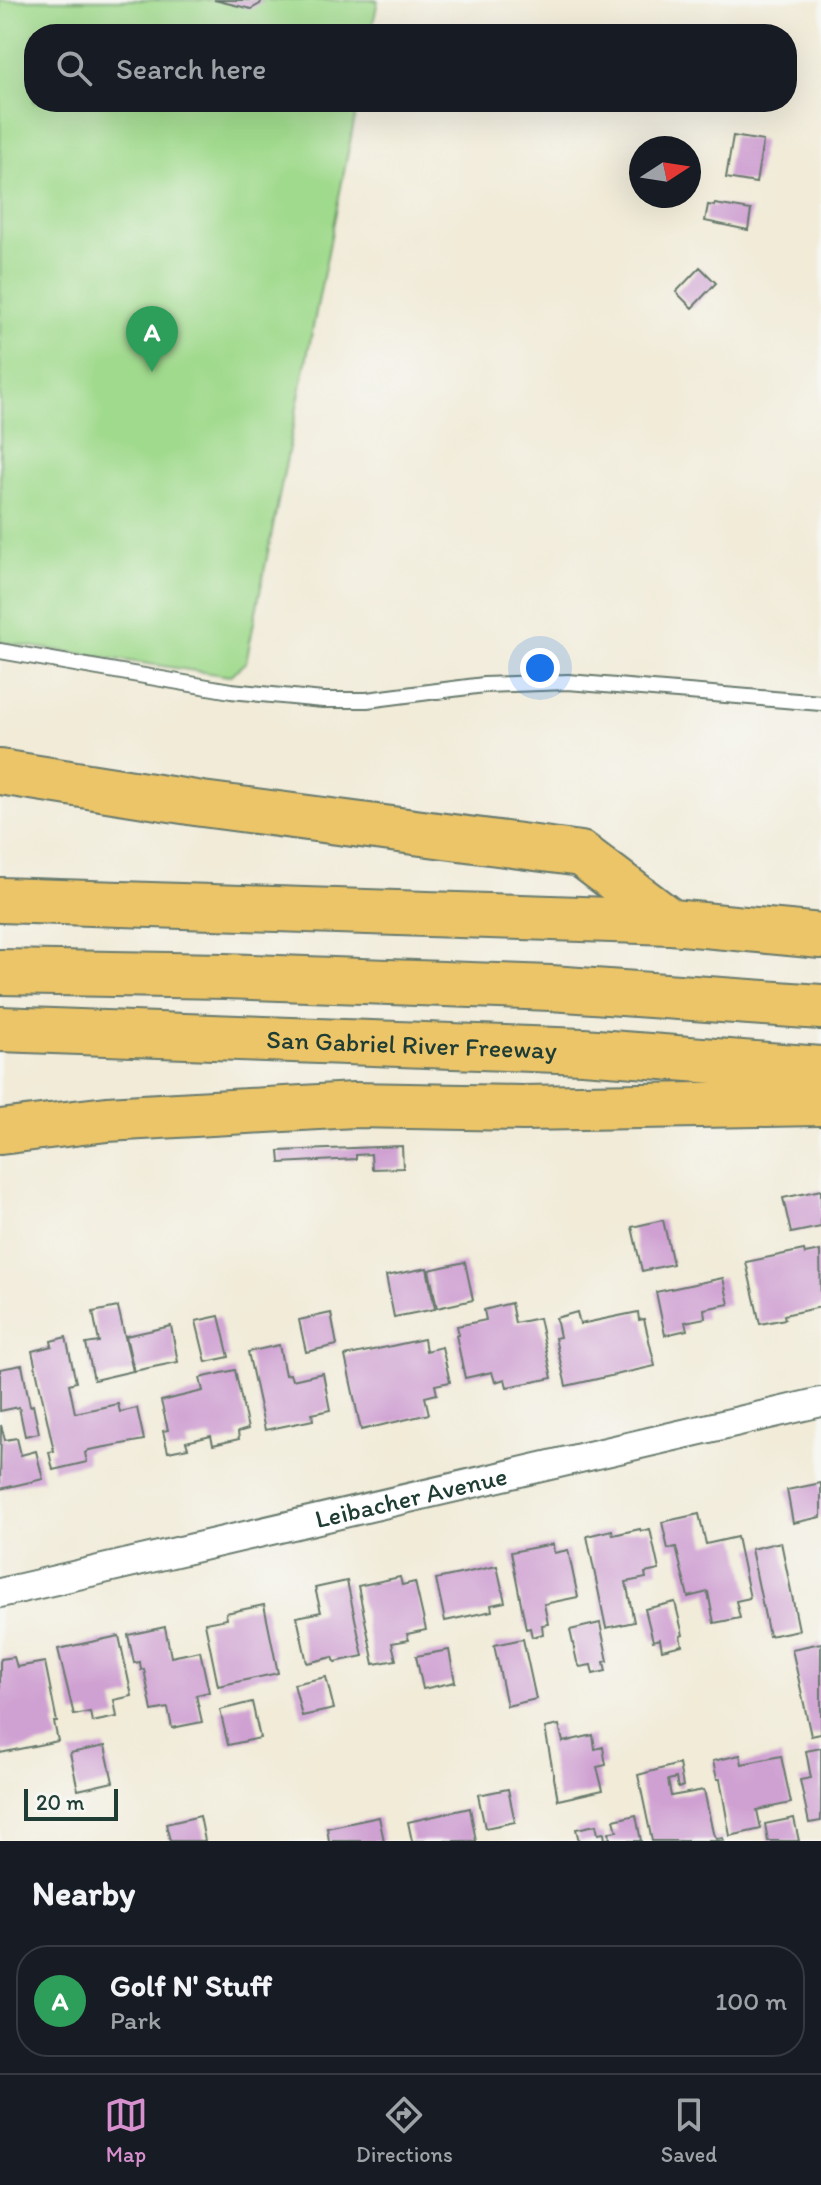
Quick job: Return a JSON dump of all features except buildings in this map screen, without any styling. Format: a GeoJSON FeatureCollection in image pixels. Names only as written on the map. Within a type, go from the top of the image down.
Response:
{"type":"FeatureCollection","features":[{"type":"Feature","properties":{"kind":"highway"},"geometry":{"type":"LineString","coordinates":[[0,772],[202,804],[581,854],[671,922]]}},
{"type":"Feature","properties":{"kind":"highway"},"geometry":{"type":"LineString","coordinates":[[0,900],[671,922],[821,936]]}},
{"type":"Feature","properties":{"kind":"highway"},"geometry":{"type":"LineString","coordinates":[[0,951],[308,957],[557,967],[821,983]]}},
{"type":"Feature","properties":{"kind":"highway"},"geometry":{"type":"LineString","coordinates":[[0,972],[225,976],[551,988],[821,1007]]}},
{"type":"Feature","properties":{"kind":"highway","name":"San Gabriel River Freeway"},"geometry":{"type":"LineString","coordinates":[[0,1029],[583,1051],[821,1069]]}},
{"type":"Feature","properties":{"kind":"highway"},"geometry":{"type":"LineString","coordinates":[[0,1132],[107,1119],[354,1105],[523,1108],[821,1103]]}},
{"type":"Feature","properties":{"kind":"street","name":"Leibacher Avenue"},"geometry":{"type":"LineString","coordinates":[[0,1593],[821,1402]]}},
{"type":"Feature","properties":{"kind":"lane"},"geometry":{"type":"LineString","coordinates":[[0,651],[231,691],[323,700],[367,700],[484,685],[568,682],[821,703]]}},
{"type":"Feature","properties":{"kind":"green space"},"geometry":{"type":"Polygon","coordinates":[[[0,0],[378,0],[373,24],[24,24],[24,112],[356,112],[246,662],[229,676],[0,642],[0,0]]]}},
{"type":"Feature","properties":{"kind":"place","name":"Golf N' Stuff"},"geometry":{"type":"Point","coordinates":[152,372]}}]}
